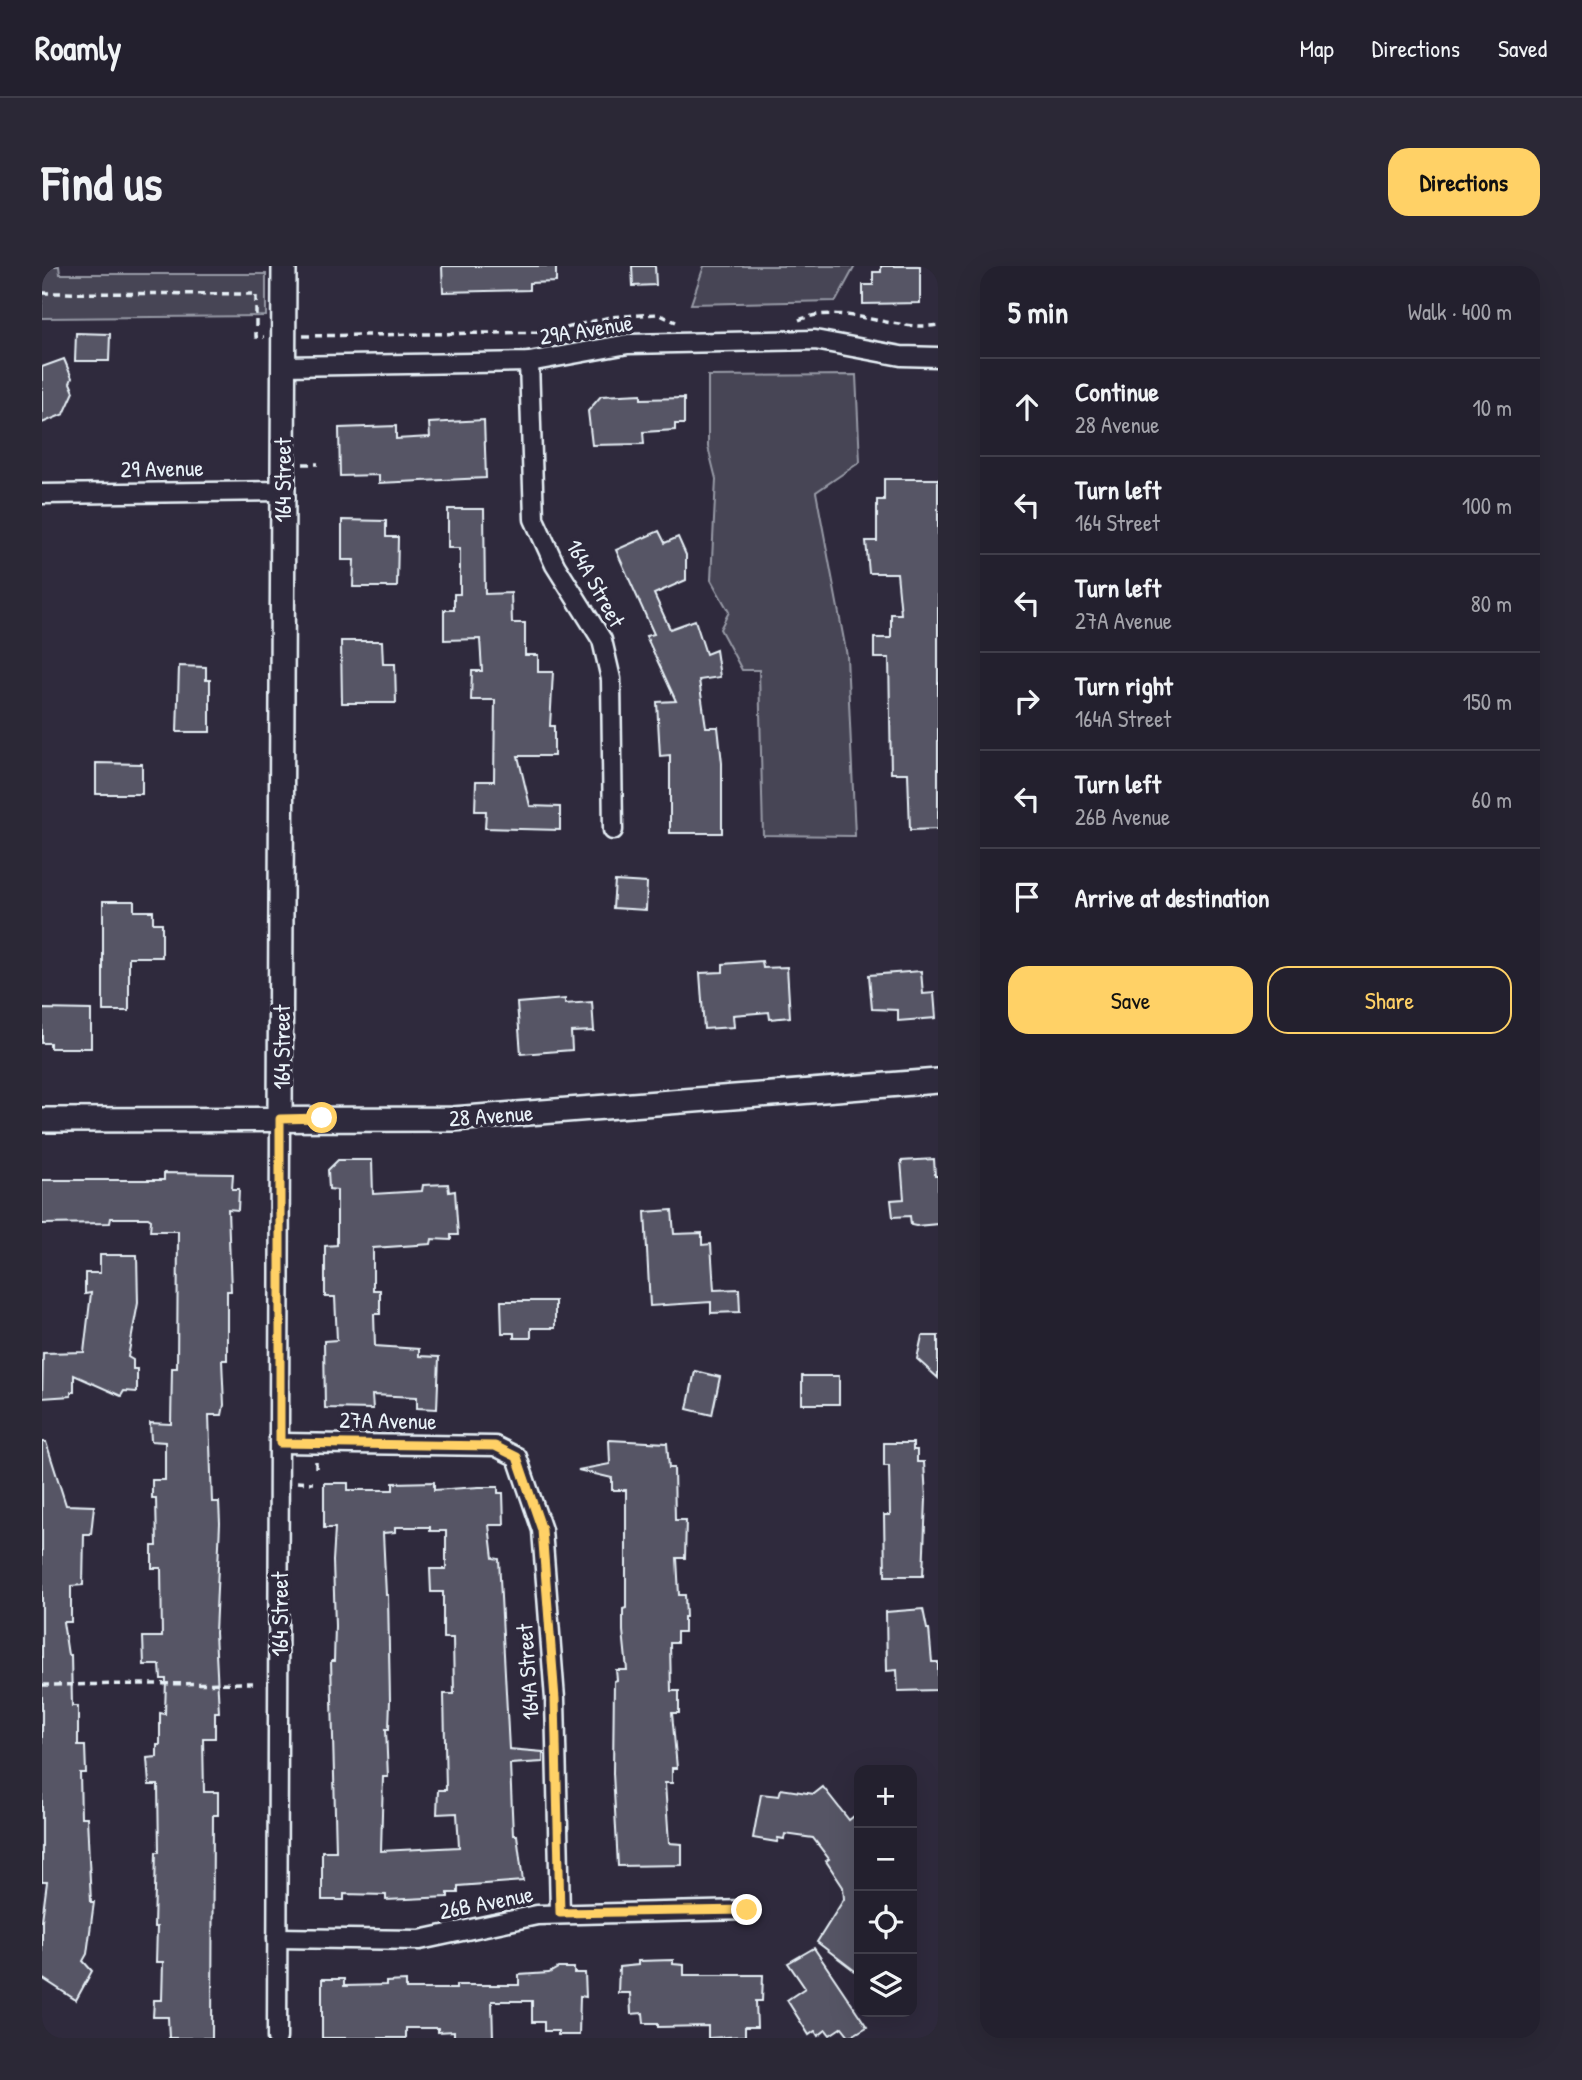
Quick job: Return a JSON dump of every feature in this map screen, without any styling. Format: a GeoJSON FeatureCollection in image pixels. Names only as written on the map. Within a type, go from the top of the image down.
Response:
{"type":"FeatureCollection","features":[{"type":"Feature","properties":{"kind":"street","name":"164 Street"},"geometry":{"type":"LineString","coordinates":[[276,2038],[284,266]]}},
{"type":"Feature","properties":{"kind":"street","name":"29A Avenue"},"geometry":{"type":"LineString","coordinates":[[283,366],[529,362],[628,344],[815,340],[901,356],[938,357]]}},
{"type":"Feature","properties":{"kind":"street","name":"164A Street"},"geometry":{"type":"LineString","coordinates":[[529,362],[534,519],[555,565],[602,640],[611,679],[613,830]]}},
{"type":"Feature","properties":{"kind":"street","name":"29 Avenue"},"geometry":{"type":"LineString","coordinates":[[42,494],[282,491]]}},
{"type":"Feature","properties":{"kind":"street","name":"28 Avenue"},"geometry":{"type":"LineString","coordinates":[[42,1120],[453,1119],[938,1081]]}},
{"type":"Feature","properties":{"kind":"street","name":"27A Avenue"},"geometry":{"type":"LineString","coordinates":[[280,1443],[495,1446]]}},
{"type":"Feature","properties":{"kind":"street","name":"164A Street"},"geometry":{"type":"LineString","coordinates":[[495,1446],[517,1457],[542,1530],[555,1699],[560,1913]]}},
{"type":"Feature","properties":{"kind":"street","name":"26B Avenue"},"geometry":{"type":"LineString","coordinates":[[277,1938],[420,1940],[560,1913],[747,1910]]}},
{"type":"Feature","properties":{"kind":"path"},"geometry":{"type":"LineString","coordinates":[[42,293],[256,294],[256,337],[272,336]]}},
{"type":"Feature","properties":{"kind":"path"},"geometry":{"type":"LineString","coordinates":[[301,336],[316,336]]}},
{"type":"Feature","properties":{"kind":"path"},"geometry":{"type":"LineString","coordinates":[[297,464],[318,464]]}},
{"type":"Feature","properties":{"kind":"path"},"geometry":{"type":"LineString","coordinates":[[316,1461],[316,1472]]}},
{"type":"Feature","properties":{"kind":"path"},"geometry":{"type":"LineString","coordinates":[[295,1482],[313,1482]]}},
{"type":"Feature","properties":{"kind":"path"},"geometry":{"type":"LineString","coordinates":[[42,1685],[253,1683]]}},
{"type":"Feature","properties":{"kind":"shaded area"},"geometry":{"type":"Polygon","coordinates":[[[42,266],[59,266],[60,274],[266,274],[266,316],[42,318],[42,266]]]}},
{"type":"Feature","properties":{"kind":"shaded area"},"geometry":{"type":"Polygon","coordinates":[[[704,266],[855,266],[836,301],[691,304],[704,266]]]}},
{"type":"Feature","properties":{"kind":"shaded area"},"geometry":{"type":"Polygon","coordinates":[[[856,375],[860,462],[816,492],[847,656],[855,836],[763,835],[759,670],[742,670],[720,629],[729,612],[711,580],[716,479],[708,447],[708,376],[856,375]]]}},
{"type":"Feature","properties":{"kind":"building"},"geometry":{"type":"Polygon","coordinates":[[[442,266],[556,266],[556,282],[529,283],[529,290],[443,292],[442,266]]]}},
{"type":"Feature","properties":{"kind":"building"},"geometry":{"type":"Polygon","coordinates":[[[632,266],[655,266],[656,285],[633,286],[632,266]]]}},
{"type":"Feature","properties":{"kind":"building"},"geometry":{"type":"Polygon","coordinates":[[[881,266],[920,266],[920,303],[863,304],[863,285],[873,285],[873,272],[881,272],[881,266]]]}},
{"type":"Feature","properties":{"kind":"building"},"geometry":{"type":"Polygon","coordinates":[[[76,333],[110,334],[109,361],[75,361],[76,333]]]}},
{"type":"Feature","properties":{"kind":"building"},"geometry":{"type":"Polygon","coordinates":[[[64,359],[72,378],[70,383],[74,392],[64,414],[42,423],[42,367],[64,359]]]}},
{"type":"Feature","properties":{"kind":"building"},"geometry":{"type":"Polygon","coordinates":[[[641,394],[641,399],[684,398],[684,424],[675,424],[675,430],[643,432],[644,444],[592,445],[588,411],[601,396],[641,394]]]}},
{"type":"Feature","properties":{"kind":"building"},"geometry":{"type":"Polygon","coordinates":[[[484,420],[486,478],[379,483],[379,475],[340,476],[339,428],[396,426],[396,439],[430,437],[429,423],[484,420]]]}},
{"type":"Feature","properties":{"kind":"building"},"geometry":{"type":"Polygon","coordinates":[[[884,479],[938,479],[938,829],[910,830],[908,773],[891,773],[889,658],[874,658],[874,638],[891,638],[891,614],[901,614],[897,573],[869,573],[866,541],[877,541],[877,500],[884,500],[884,479]]]}},
{"type":"Feature","properties":{"kind":"building"},"geometry":{"type":"Polygon","coordinates":[[[448,509],[484,509],[485,594],[511,593],[512,623],[525,623],[525,655],[538,655],[538,672],[553,672],[550,726],[554,726],[554,756],[518,756],[530,806],[560,807],[560,830],[485,828],[486,811],[475,811],[476,781],[494,781],[495,700],[471,700],[472,671],[482,671],[480,639],[444,640],[444,610],[454,610],[454,594],[460,594],[460,548],[448,548],[448,509]]]}},
{"type":"Feature","properties":{"kind":"building"},"geometry":{"type":"Polygon","coordinates":[[[342,520],[386,521],[386,537],[398,537],[397,587],[353,587],[354,560],[342,560],[342,520]]]}},
{"type":"Feature","properties":{"kind":"building"},"geometry":{"type":"Polygon","coordinates":[[[659,531],[665,543],[678,537],[686,555],[686,580],[654,594],[670,629],[695,620],[706,654],[716,650],[720,677],[699,680],[706,727],[718,727],[722,763],[722,833],[670,833],[670,755],[660,756],[657,702],[676,701],[646,636],[654,634],[616,550],[659,531]]]}},
{"type":"Feature","properties":{"kind":"building"},"geometry":{"type":"Polygon","coordinates":[[[341,641],[382,641],[383,664],[395,664],[396,703],[342,703],[341,641]]]}},
{"type":"Feature","properties":{"kind":"building"},"geometry":{"type":"Polygon","coordinates":[[[179,666],[206,667],[206,680],[210,680],[210,732],[177,732],[179,666]]]}},
{"type":"Feature","properties":{"kind":"building"},"geometry":{"type":"Polygon","coordinates":[[[96,763],[142,764],[142,794],[96,794],[96,763]]]}},
{"type":"Feature","properties":{"kind":"building"},"geometry":{"type":"Polygon","coordinates":[[[615,881],[647,883],[646,910],[613,908],[615,881]]]}},
{"type":"Feature","properties":{"kind":"building"},"geometry":{"type":"Polygon","coordinates":[[[103,901],[134,901],[134,911],[153,911],[153,923],[162,923],[162,957],[129,957],[129,1011],[103,1011],[103,901]]]}},
{"type":"Feature","properties":{"kind":"building"},"geometry":{"type":"Polygon","coordinates":[[[762,961],[763,968],[787,967],[790,1017],[770,1019],[769,1012],[733,1015],[734,1027],[704,1029],[700,973],[723,972],[723,964],[762,961]]]}},
{"type":"Feature","properties":{"kind":"building"},"geometry":{"type":"Polygon","coordinates":[[[921,971],[923,994],[934,993],[936,1018],[898,1021],[898,1010],[872,1009],[869,975],[921,971]]]}},
{"type":"Feature","properties":{"kind":"building"},"geometry":{"type":"Polygon","coordinates":[[[565,999],[565,1004],[592,1002],[594,1031],[571,1032],[572,1050],[521,1054],[517,1003],[565,999]]]}},
{"type":"Feature","properties":{"kind":"building"},"geometry":{"type":"Polygon","coordinates":[[[42,1009],[91,1010],[91,1048],[50,1048],[50,1043],[42,1043],[42,1009]]]}},
{"type":"Feature","properties":{"kind":"building"},"geometry":{"type":"Polygon","coordinates":[[[934,1159],[935,1176],[938,1176],[938,1224],[916,1226],[911,1225],[910,1216],[893,1217],[891,1200],[904,1199],[901,1161],[934,1159]]]}},
{"type":"Feature","properties":{"kind":"building"},"geometry":{"type":"Polygon","coordinates":[[[338,1160],[372,1160],[373,1194],[422,1191],[423,1185],[448,1184],[449,1192],[455,1191],[458,1235],[451,1235],[451,1240],[432,1239],[431,1244],[373,1248],[373,1290],[380,1290],[380,1314],[374,1314],[375,1346],[419,1349],[419,1356],[439,1357],[437,1409],[417,1408],[417,1397],[372,1395],[373,1409],[325,1408],[324,1341],[337,1340],[335,1297],[325,1297],[325,1246],[337,1245],[337,1190],[329,1189],[328,1170],[338,1160]]]}},
{"type":"Feature","properties":{"kind":"building"},"geometry":{"type":"Polygon","coordinates":[[[164,1173],[233,1174],[232,1189],[239,1189],[238,1210],[228,1209],[231,1291],[227,1291],[227,1360],[222,1360],[224,1405],[222,1415],[209,1415],[212,1502],[219,1502],[220,1523],[215,1633],[219,1712],[215,1712],[215,1738],[203,1738],[204,1792],[218,1792],[218,1815],[213,1815],[212,2038],[169,2038],[168,2017],[153,2017],[154,2000],[162,2000],[163,1962],[156,1962],[157,1927],[154,1927],[156,1852],[159,1852],[158,1785],[149,1785],[147,1758],[157,1757],[157,1745],[160,1745],[160,1713],[165,1714],[166,1679],[161,1679],[160,1665],[144,1665],[143,1637],[162,1637],[161,1568],[152,1568],[152,1546],[157,1546],[156,1498],[152,1498],[152,1480],[165,1480],[165,1442],[151,1441],[150,1423],[171,1424],[172,1368],[177,1368],[178,1231],[150,1231],[151,1220],[148,1218],[111,1218],[110,1223],[42,1224],[42,1180],[164,1180],[164,1173]]]}},
{"type":"Feature","properties":{"kind":"building"},"geometry":{"type":"Polygon","coordinates":[[[672,1210],[674,1234],[702,1233],[702,1245],[711,1244],[714,1290],[739,1289],[740,1312],[711,1313],[711,1302],[650,1306],[645,1212],[672,1210]]]}},
{"type":"Feature","properties":{"kind":"building"},"geometry":{"type":"Polygon","coordinates":[[[100,1255],[137,1255],[138,1303],[128,1357],[133,1360],[133,1369],[137,1369],[137,1392],[124,1391],[121,1396],[74,1375],[74,1392],[71,1392],[71,1396],[42,1398],[43,1353],[84,1352],[91,1293],[85,1294],[85,1273],[100,1273],[100,1255]]]}},
{"type":"Feature","properties":{"kind":"building"},"geometry":{"type":"Polygon","coordinates":[[[501,1301],[555,1301],[555,1328],[531,1328],[531,1338],[514,1338],[514,1333],[502,1333],[501,1301]]]}},
{"type":"Feature","properties":{"kind":"building"},"geometry":{"type":"Polygon","coordinates":[[[922,1336],[938,1336],[938,1378],[917,1359],[922,1336]]]}},
{"type":"Feature","properties":{"kind":"building"},"geometry":{"type":"Polygon","coordinates":[[[695,1371],[720,1377],[712,1415],[687,1409],[695,1371]]]}},
{"type":"Feature","properties":{"kind":"building"},"geometry":{"type":"Polygon","coordinates":[[[802,1376],[839,1376],[839,1404],[802,1404],[802,1376]]]}},
{"type":"Feature","properties":{"kind":"building"},"geometry":{"type":"Polygon","coordinates":[[[609,1440],[667,1443],[669,1468],[674,1468],[675,1520],[686,1520],[685,1558],[677,1558],[679,1595],[685,1595],[686,1617],[684,1632],[677,1632],[677,1643],[670,1643],[671,1691],[679,1691],[679,1713],[672,1713],[677,1768],[672,1768],[672,1783],[665,1783],[669,1843],[682,1844],[682,1865],[618,1866],[613,1773],[614,1681],[617,1680],[616,1670],[627,1670],[623,1631],[623,1609],[626,1608],[626,1490],[612,1490],[612,1478],[578,1470],[610,1464],[609,1440]]]}},
{"type":"Feature","properties":{"kind":"building"},"geometry":{"type":"Polygon","coordinates":[[[42,1442],[46,1442],[66,1505],[94,1506],[91,1534],[84,1534],[83,1585],[71,1586],[71,1622],[63,1622],[68,1655],[71,1655],[72,1706],[78,1706],[78,1746],[85,1746],[86,1773],[80,1773],[81,1817],[87,1817],[91,1902],[94,1902],[87,1954],[83,1961],[92,1971],[76,2000],[42,1978],[42,1920],[47,1882],[42,1882],[42,1442]]]}},
{"type":"Feature","properties":{"kind":"building"},"geometry":{"type":"Polygon","coordinates":[[[884,1443],[913,1443],[913,1450],[917,1450],[917,1462],[924,1462],[926,1499],[923,1576],[885,1576],[884,1515],[890,1515],[889,1466],[884,1466],[884,1443]]]}},
{"type":"Feature","properties":{"kind":"building"},"geometry":{"type":"Polygon","coordinates":[[[434,1482],[434,1490],[498,1487],[498,1493],[503,1493],[504,1525],[489,1525],[493,1558],[499,1559],[509,1749],[543,1752],[543,1762],[510,1764],[513,1835],[517,1835],[523,1881],[458,1886],[458,1893],[448,1893],[448,1897],[386,1900],[386,1895],[344,1894],[344,1900],[322,1900],[322,1851],[336,1851],[331,1661],[334,1661],[335,1528],[324,1528],[324,1483],[348,1483],[348,1490],[393,1490],[393,1483],[434,1482]],[[395,1527],[395,1532],[383,1533],[388,1595],[390,1700],[389,1729],[386,1729],[388,1777],[383,1777],[381,1851],[459,1847],[457,1813],[437,1814],[438,1790],[446,1790],[444,1694],[454,1694],[453,1638],[443,1638],[443,1592],[431,1592],[430,1569],[446,1569],[446,1531],[430,1531],[430,1527],[395,1527]]]}},
{"type":"Feature","properties":{"kind":"building"},"geometry":{"type":"Polygon","coordinates":[[[923,1609],[929,1629],[932,1662],[938,1662],[938,1690],[898,1691],[897,1670],[887,1671],[886,1612],[923,1609]]]}},
{"type":"Feature","properties":{"kind":"building"},"geometry":{"type":"Polygon","coordinates":[[[823,1787],[849,1820],[854,1816],[854,1970],[817,1942],[844,1899],[843,1887],[826,1861],[829,1859],[813,1838],[785,1834],[784,1839],[778,1838],[777,1842],[753,1838],[761,1794],[779,1796],[781,1789],[814,1794],[823,1787]]]}},
{"type":"Feature","properties":{"kind":"building"},"geometry":{"type":"Polygon","coordinates":[[[814,1948],[854,2008],[854,2017],[860,2017],[867,2027],[850,2037],[842,2027],[830,2035],[826,2030],[818,2036],[815,2031],[809,2035],[787,2000],[805,1988],[788,1963],[814,1948]]]}},
{"type":"Feature","properties":{"kind":"building"},"geometry":{"type":"Polygon","coordinates":[[[673,1960],[673,1964],[684,1965],[684,1975],[763,1975],[762,2001],[756,2001],[757,2027],[745,2027],[745,2036],[708,2038],[708,2026],[658,2027],[658,2023],[644,2023],[643,2013],[631,2014],[630,1993],[618,1993],[619,1967],[638,1965],[638,1961],[673,1960]]]}},
{"type":"Feature","properties":{"kind":"building"},"geometry":{"type":"Polygon","coordinates":[[[558,1968],[574,1968],[574,1973],[585,1973],[586,1997],[580,1996],[579,2035],[558,2035],[558,2031],[544,2031],[544,2022],[532,2022],[532,2001],[492,2001],[493,2038],[454,2038],[454,2031],[406,2028],[406,2038],[322,2038],[322,1979],[344,1979],[344,1986],[386,1985],[386,1982],[406,1981],[406,1989],[456,1989],[456,1985],[519,1985],[519,1975],[549,1973],[558,1968]]]}},
{"type":"Feature","properties":{"kind":"route"},"geometry":{"type":"LineString","coordinates":[[322,1118],[280,1119],[280,1443],[495,1446],[517,1457],[542,1530],[555,1699],[560,1913],[747,1910]]}}]}
